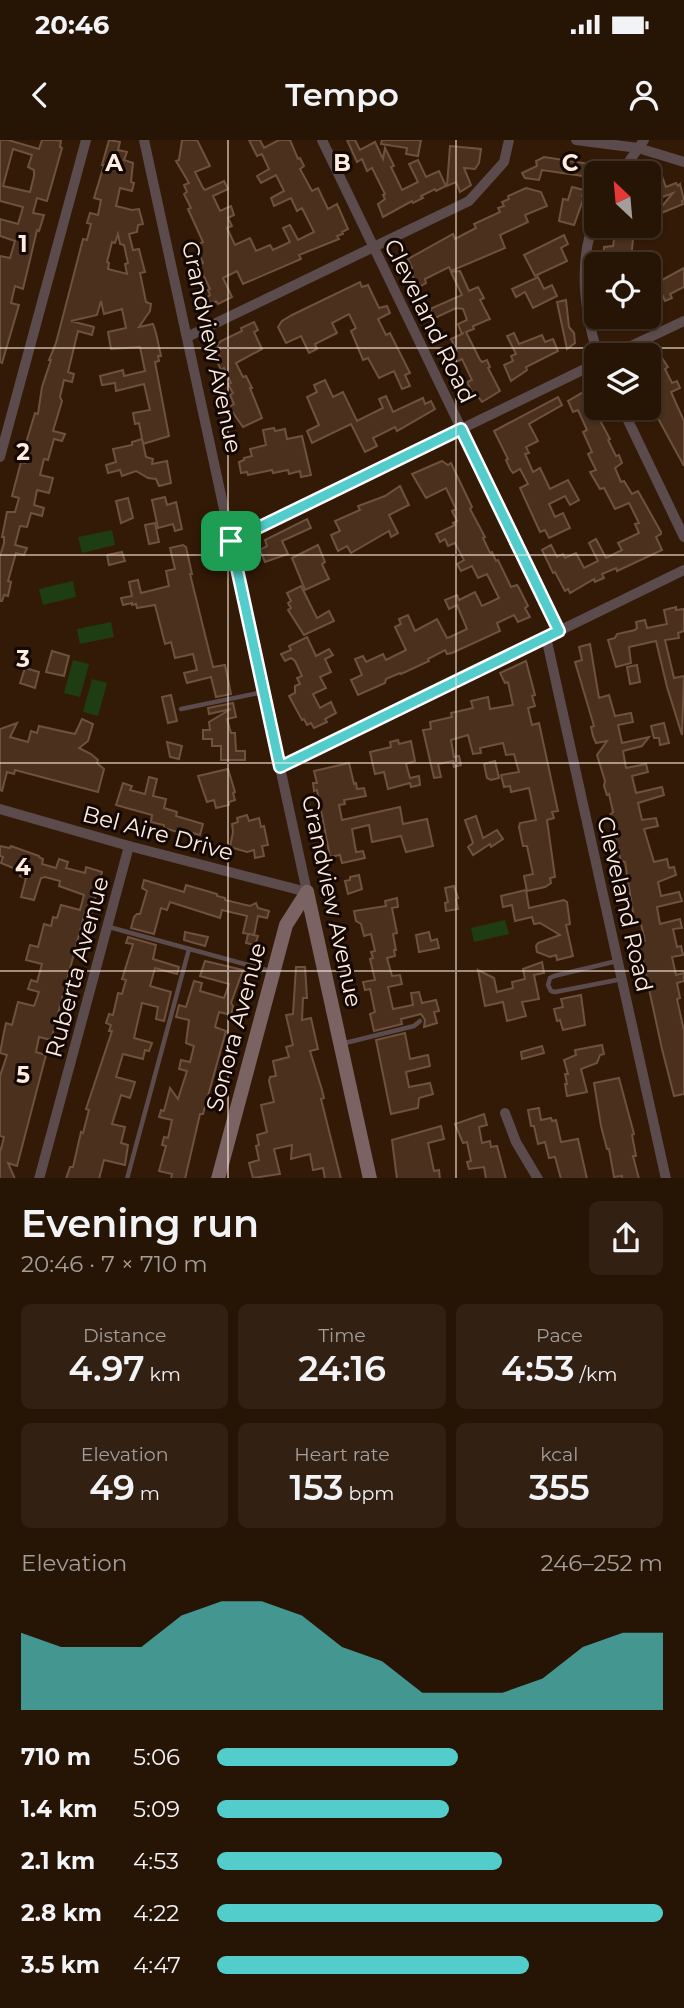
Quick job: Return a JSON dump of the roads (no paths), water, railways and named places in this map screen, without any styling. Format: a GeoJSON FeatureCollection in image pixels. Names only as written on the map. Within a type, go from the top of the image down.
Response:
{"type":"FeatureCollection","features":[{"type":"Feature","properties":{"kind":"street"},"geometry":{"type":"LineString","coordinates":[[0,457],[86,140]]}},
{"type":"Feature","properties":{"kind":"street","name":"Grandview Avenue"},"geometry":{"type":"LineString","coordinates":[[144,140],[370,1178]]}},
{"type":"Feature","properties":{"kind":"street","name":"Cleveland Road"},"geometry":{"type":"LineString","coordinates":[[322,140],[559,631]]}},
{"type":"Feature","properties":{"kind":"street"},"geometry":{"type":"LineString","coordinates":[[187,337],[468,201],[504,162],[509,140]]}},
{"type":"Feature","properties":{"kind":"street"},"geometry":{"type":"LineString","coordinates":[[576,140],[641,144],[684,162]]}},
{"type":"Feature","properties":{"kind":"street"},"geometry":{"type":"LineString","coordinates":[[629,161],[641,144]]}},
{"type":"Feature","properties":{"kind":"street"},"geometry":{"type":"LineString","coordinates":[[588,238],[584,289],[595,343]]}},
{"type":"Feature","properties":{"kind":"street"},"geometry":{"type":"LineString","coordinates":[[637,343],[684,321]]}},
{"type":"Feature","properties":{"kind":"street"},"geometry":{"type":"LineString","coordinates":[[231,541],[584,369]]}},
{"type":"Feature","properties":{"kind":"street"},"geometry":{"type":"LineString","coordinates":[[628,420],[684,537]]}},
{"type":"Feature","properties":{"kind":"street"},"geometry":{"type":"LineString","coordinates":[[280,767],[684,570]]}},
{"type":"Feature","properties":{"kind":"street","name":"Cleveland Road"},"geometry":{"type":"LineString","coordinates":[[546,637],[666,1178]]}},
{"type":"Feature","properties":{"kind":"street","name":"Bel Aire Drive"},"geometry":{"type":"LineString","coordinates":[[0,809],[307,892]]}},
{"type":"Feature","properties":{"kind":"street","name":"Ruberta Avenue"},"geometry":{"type":"LineString","coordinates":[[39,1178],[129,846]]}},
{"type":"Feature","properties":{"kind":"street","name":"Sonora Avenue"},"geometry":{"type":"LineString","coordinates":[[218,1178],[286,925],[307,892]]}},
{"type":"Feature","properties":{"kind":"street"},"geometry":{"type":"LineString","coordinates":[[505,1113],[516,1142],[538,1178]]}},
{"type":"Feature","properties":{"kind":"lane"},"geometry":{"type":"LineString","coordinates":[[181,709],[264,692]]}},
{"type":"Feature","properties":{"kind":"lane"},"geometry":{"type":"LineString","coordinates":[[109,927],[274,972]]}},
{"type":"Feature","properties":{"kind":"lane"},"geometry":{"type":"LineString","coordinates":[[127,1178],[189,949]]}},
{"type":"Feature","properties":{"kind":"lane"},"geometry":{"type":"LineString","coordinates":[[618,961],[554,976],[550,978],[548,985],[551,991],[555,992],[623,979]]}},
{"type":"Feature","properties":{"kind":"lane"},"geometry":{"type":"LineString","coordinates":[[340,1044],[414,1026],[420,1021]]}}]}
